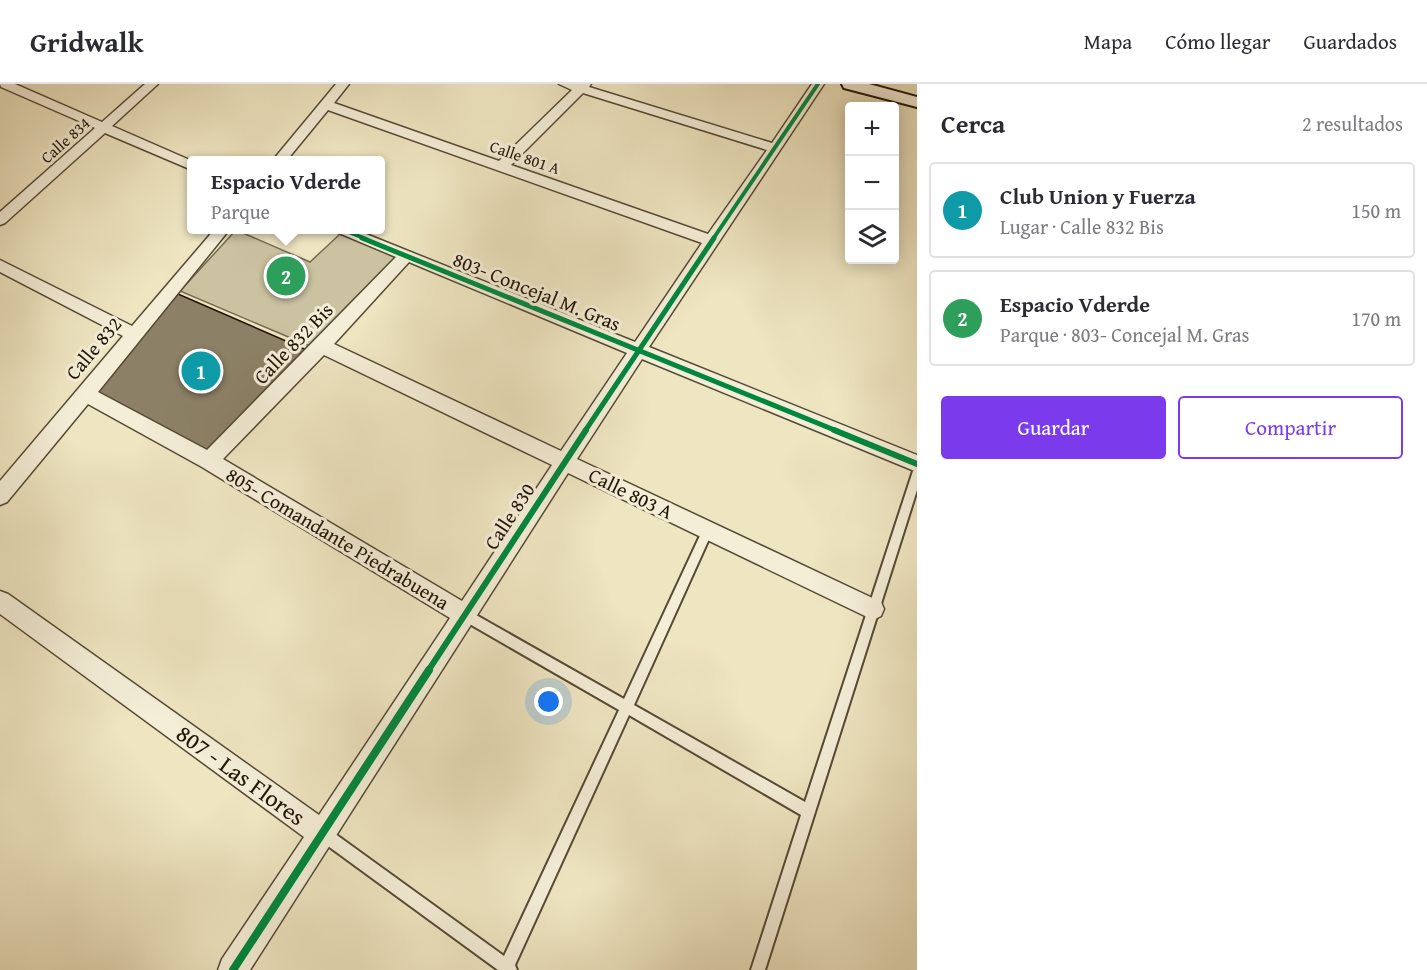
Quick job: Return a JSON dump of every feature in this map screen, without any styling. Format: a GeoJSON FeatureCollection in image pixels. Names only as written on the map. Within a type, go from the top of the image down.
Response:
{"type":"FeatureCollection","features":[{"type":"Feature","properties":{"kind":"main road"},"geometry":{"type":"LineString","coordinates":[[850,84],[917,102]]}},
{"type":"Feature","properties":{"kind":"street"},"geometry":{"type":"LineString","coordinates":[[5,84],[187,164]]}},
{"type":"Feature","properties":{"kind":"street","name":"Calle 834"},"geometry":{"type":"LineString","coordinates":[[0,220],[152,84]]}},
{"type":"Feature","properties":{"kind":"street"},"geometry":{"type":"LineString","coordinates":[[283,156],[343,84]]}},
{"type":"Feature","properties":{"kind":"street"},"geometry":{"type":"LineString","coordinates":[[565,84],[583,86],[775,148]]}},
{"type":"Feature","properties":{"kind":"street","name":"Calle 830"},"geometry":{"type":"LineString","coordinates":[[233,970],[638,350],[818,84]]}},
{"type":"Feature","properties":{"kind":"street"},"geometry":{"type":"LineString","coordinates":[[500,168],[583,86]]}},
{"type":"Feature","properties":{"kind":"street","name":"Calle 801 A"},"geometry":{"type":"LineString","coordinates":[[326,105],[500,168],[712,240]]}},
{"type":"Feature","properties":{"kind":"street","name":"Calle 832"},"geometry":{"type":"LineString","coordinates":[[0,496],[219,234]]}},
{"type":"Feature","properties":{"kind":"street","name":"803- Concejal M. Gras"},"geometry":{"type":"LineString","coordinates":[[354,234],[917,464]]}},
{"type":"Feature","properties":{"kind":"street","name":"Calle 832 Bis"},"geometry":{"type":"LineString","coordinates":[[209,460],[322,346],[407,255]]}},
{"type":"Feature","properties":{"kind":"street"},"geometry":{"type":"LineString","coordinates":[[0,264],[133,334]]}},
{"type":"Feature","properties":{"kind":"street","name":"Calle 803 A"},"geometry":{"type":"LineString","coordinates":[[322,346],[873,609]]}},
{"type":"Feature","properties":{"kind":"street","name":"805- Comandante Piedrabuena"},"geometry":{"type":"LineString","coordinates":[[84,393],[209,460],[465,615]]}},
{"type":"Feature","properties":{"kind":"street","name":"807 - Las Flores"},"geometry":{"type":"LineString","coordinates":[[0,601],[321,833]]}},
{"type":"Feature","properties":{"kind":"lane"},"geometry":{"type":"LineString","coordinates":[[758,970],[917,474]]}},
{"type":"Feature","properties":{"kind":"lane"},"geometry":{"type":"LineString","coordinates":[[507,969],[708,530]]}},
{"type":"Feature","properties":{"kind":"lane","name":"805- Comandante Piedrabuena"},"geometry":{"type":"LineString","coordinates":[[465,615],[809,812]]}},
{"type":"Feature","properties":{"kind":"lane","name":"807 - Las Flores"},"geometry":{"type":"LineString","coordinates":[[321,833],[507,969]]}},
{"type":"Feature","properties":{"kind":"shaded area"},"geometry":{"type":"Polygon","coordinates":[[[232,234],[245,234],[310,262],[340,234],[397,257],[312,347],[180,291],[232,234]]]}},
{"type":"Feature","properties":{"kind":"building"},"geometry":{"type":"Polygon","coordinates":[[[178,294],[309,351],[209,454],[95,391],[178,294]]]}},
{"type":"Feature","properties":{"kind":"cycle path"},"geometry":{"type":"LineString","coordinates":[[233,970],[638,350],[818,84]]}},
{"type":"Feature","properties":{"kind":"cycle path"},"geometry":{"type":"LineString","coordinates":[[354,234],[917,464]]}},
{"type":"Feature","properties":{"kind":"place","name":"Espacio Vderde"},"geometry":{"type":"Point","coordinates":[286,276]}},
{"type":"Feature","properties":{"kind":"place","name":"Club Union y Fuerza"},"geometry":{"type":"Point","coordinates":[201,371]}}]}
